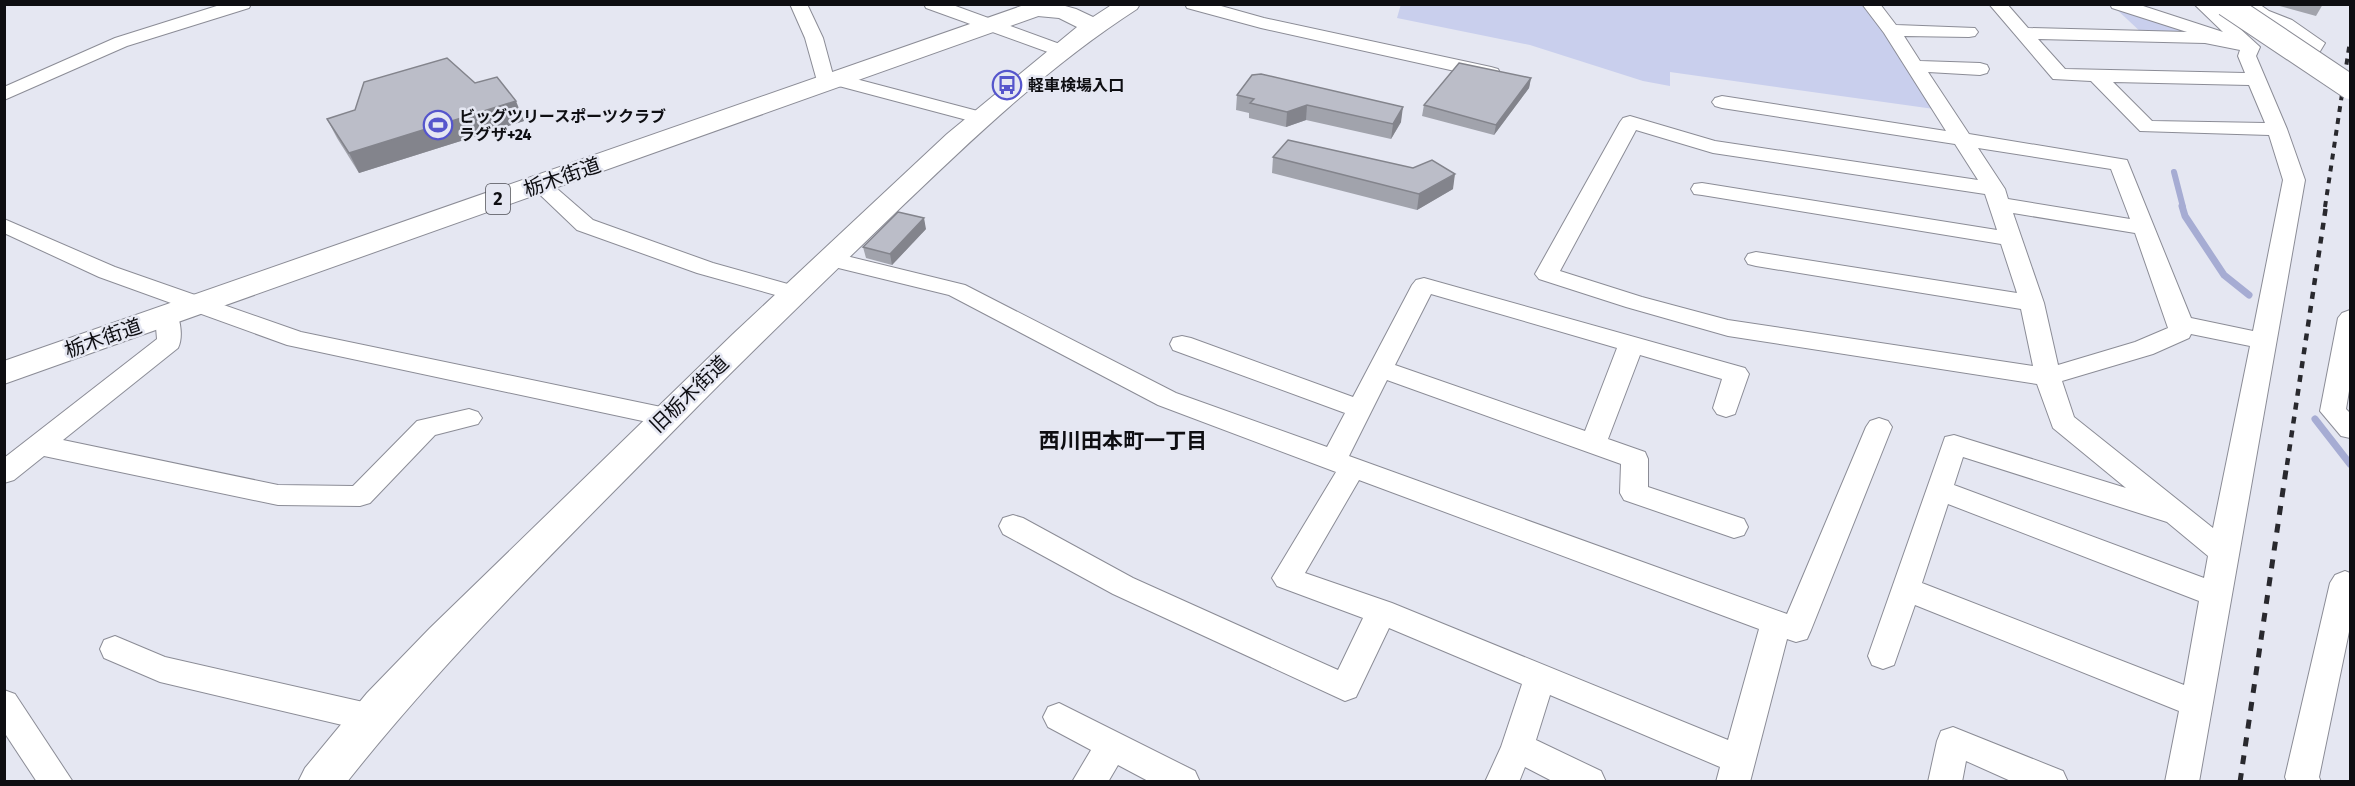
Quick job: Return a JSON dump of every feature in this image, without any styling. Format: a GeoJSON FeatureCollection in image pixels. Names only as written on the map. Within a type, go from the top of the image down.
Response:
{"type":"FeatureCollection","features":[{"type":"Feature","properties":{"kind":"main road"},"geometry":{"type":"LineString","coordinates":[[1076,28],[1120,4]]}},
{"type":"Feature","properties":{"kind":"main road","name":"旧栃木街道"},"geometry":{"type":"LineString","coordinates":[[320,782],[372,718],[444,639],[666,417],[794,293],[1076,28],[1129,4]]}},
{"type":"Feature","properties":{"kind":"main road","name":"栃木街道"},"geometry":{"type":"LineString","coordinates":[[4,373],[1043,7]]}},
{"type":"Feature","properties":{"kind":"main road"},"geometry":{"type":"LineString","coordinates":[[1043,7],[1077,16],[1076,28]]}},
{"type":"Feature","properties":{"kind":"street"},"geometry":{"type":"LineString","coordinates":[[4,94],[122,42],[243,4]]}},
{"type":"Feature","properties":{"kind":"street"},"geometry":{"type":"LineString","coordinates":[[798,4],[831,82],[982,118]]}},
{"type":"Feature","properties":{"kind":"street"},"geometry":{"type":"LineString","coordinates":[[932,4],[990,25],[1076,28]]}},
{"type":"Feature","properties":{"kind":"street"},"geometry":{"type":"LineString","coordinates":[[1194,4],[1261,23],[1505,76]]}},
{"type":"Feature","properties":{"kind":"street"},"geometry":{"type":"LineString","coordinates":[[1870,4],[1915,66],[1997,196],[2032,303],[2048,377],[2062,422],[2223,552]]}},
{"type":"Feature","properties":{"kind":"street"},"geometry":{"type":"LineString","coordinates":[[1997,4],[2061,75],[2255,79]]}},
{"type":"Feature","properties":{"kind":"street"},"geometry":{"type":"LineString","coordinates":[[2118,4],[2251,47]]}},
{"type":"Feature","properties":{"kind":"street"},"geometry":{"type":"LineString","coordinates":[[2202,4],[2251,47]]}},
{"type":"Feature","properties":{"kind":"street"},"geometry":{"type":"LineString","coordinates":[[2226,4],[2350,87]]}},
{"type":"Feature","properties":{"kind":"street"},"geometry":{"type":"LineString","coordinates":[[2247,4],[2316,43],[2313,49]]}},
{"type":"Feature","properties":{"kind":"street"},"geometry":{"type":"LineString","coordinates":[[1891,30],[1969,32]]}},
{"type":"Feature","properties":{"kind":"street"},"geometry":{"type":"LineString","coordinates":[[2023,33],[2205,38],[2278,51]]}},
{"type":"Feature","properties":{"kind":"street"},"geometry":{"type":"LineString","coordinates":[[2182,782],[2294,180],[2277,129],[2247,56],[2251,47]]}},
{"type":"Feature","properties":{"kind":"street"},"geometry":{"type":"LineString","coordinates":[[1915,66],[1980,69]]}},
{"type":"Feature","properties":{"kind":"street"},"geometry":{"type":"LineString","coordinates":[[2095,75],[2147,127],[2277,129]]}},
{"type":"Feature","properties":{"kind":"street"},"geometry":{"type":"LineString","coordinates":[[1722,102],[2120,164],[2181,324],[2180,332],[2144,348],[2048,377],[1728,328],[1634,302],[1547,274],[1630,122],[1713,147],[1997,196],[2143,228]]}},
{"type":"Feature","properties":{"kind":"street"},"geometry":{"type":"LineString","coordinates":[[540,184],[585,225],[705,268],[794,293]]}},
{"type":"Feature","properties":{"kind":"street"},"geometry":{"type":"LineString","coordinates":[[1702,189],[2011,239]]}},
{"type":"Feature","properties":{"kind":"street"},"geometry":{"type":"LineString","coordinates":[[4,225],[107,272],[296,339],[666,417]]}},
{"type":"Feature","properties":{"kind":"street"},"geometry":{"type":"LineString","coordinates":[[830,259],[957,290],[1167,399],[1796,630],[1880,427]]}},
{"type":"Feature","properties":{"kind":"street"},"geometry":{"type":"LineString","coordinates":[[1756,259],[2032,303]]}},
{"type":"Feature","properties":{"kind":"street"},"geometry":{"type":"LineString","coordinates":[[1726,408],[1736,374],[1424,285],[1360,409],[1343,463],[1287,578],[1381,612],[1540,676],[1736,771],[1776,622]]}},
{"type":"Feature","properties":{"kind":"street"},"geometry":{"type":"LineString","coordinates":[[4,473],[170,342],[167,316]]}},
{"type":"Feature","properties":{"kind":"street"},"geometry":{"type":"LineString","coordinates":[[2350,318],[2348,347],[2333,411],[2350,429]]}},
{"type":"Feature","properties":{"kind":"street"},"geometry":{"type":"LineString","coordinates":[[2181,324],[2265,341]]}},
{"type":"Feature","properties":{"kind":"street"},"geometry":{"type":"LineString","coordinates":[[1182,344],[1360,409]]}},
{"type":"Feature","properties":{"kind":"street"},"geometry":{"type":"LineString","coordinates":[[1593,444],[1631,345]]}},
{"type":"Feature","properties":{"kind":"street"},"geometry":{"type":"LineString","coordinates":[[1381,369],[1635,459],[1634,493],[1734,526]]}},
{"type":"Feature","properties":{"kind":"street"},"geometry":{"type":"LineString","coordinates":[[39,445],[278,495],[360,496],[426,428],[469,418]]}},
{"type":"Feature","properties":{"kind":"street"},"geometry":{"type":"LineString","coordinates":[[1883,656],[1954,444],[2182,517]]}},
{"type":"Feature","properties":{"kind":"street"},"geometry":{"type":"LineString","coordinates":[[1939,490],[2216,595]]}},
{"type":"Feature","properties":{"kind":"street"},"geometry":{"type":"LineString","coordinates":[[1013,526],[1123,586],[1345,688],[1381,612]]}},
{"type":"Feature","properties":{"kind":"street"},"geometry":{"type":"LineString","coordinates":[[2304,782],[2302,777],[2344,583],[2350,584]]}},
{"type":"Feature","properties":{"kind":"street"},"geometry":{"type":"LineString","coordinates":[[1906,589],[2196,704]]}},
{"type":"Feature","properties":{"kind":"street"},"geometry":{"type":"LineString","coordinates":[[115,649],[160,669],[372,718]]}},
{"type":"Feature","properties":{"kind":"street"},"geometry":{"type":"LineString","coordinates":[[1502,782],[1517,747],[1540,676]]}},
{"type":"Feature","properties":{"kind":"street"},"geometry":{"type":"LineString","coordinates":[[4,704],[56,782]]}},
{"type":"Feature","properties":{"kind":"street"},"geometry":{"type":"LineString","coordinates":[[1059,717],[1184,782]]}},
{"type":"Feature","properties":{"kind":"street"},"geometry":{"type":"LineString","coordinates":[[1945,782],[1953,741],[2051,782]]}},
{"type":"Feature","properties":{"kind":"street"},"geometry":{"type":"LineString","coordinates":[[1089,782],[1112,745]]}},
{"type":"Feature","properties":{"kind":"street"},"geometry":{"type":"LineString","coordinates":[[1517,747],[1589,782]]}},
{"type":"Feature","properties":{"kind":"shaded area"},"geometry":{"type":"Polygon","coordinates":[[[1401,4],[1865,5],[1885,30],[1934,109],[1670,72],[1670,86],[1643,81],[1530,45],[1397,18],[1401,4]]]}},
{"type":"Feature","properties":{"kind":"shaded area"},"geometry":{"type":"Polygon","coordinates":[[[2113,6],[2196,34],[2143,34],[2113,6]]]}},
{"type":"Feature","properties":{"kind":"building"},"geometry":{"type":"Polygon","coordinates":[[[447,58],[475,83],[497,77],[516,101],[349,153],[327,119],[355,110],[364,82],[447,58]]]}},
{"type":"Feature","properties":{"kind":"building"},"geometry":{"type":"Polygon","coordinates":[[[1459,63],[1531,78],[1496,125],[1424,105],[1459,63]]]}},
{"type":"Feature","properties":{"kind":"building"},"geometry":{"type":"Polygon","coordinates":[[[1261,74],[1403,107],[1393,124],[1307,105],[1287,112],[1250,103],[1254,99],[1237,95],[1252,75],[1261,74]]]}},
{"type":"Feature","properties":{"kind":"building"},"geometry":{"type":"Polygon","coordinates":[[[1288,140],[1413,168],[1432,160],[1455,174],[1419,194],[1273,157],[1288,140]]]}},
{"type":"Feature","properties":{"kind":"building"},"geometry":{"type":"Polygon","coordinates":[[[898,212],[924,218],[890,254],[863,247],[898,212]]]}},
{"type":"Feature","properties":{"kind":"waterway"},"geometry":{"type":"LineString","coordinates":[[2174,172],[2183,207]]}},
{"type":"Feature","properties":{"kind":"waterway"},"geometry":{"type":"LineString","coordinates":[[2182,206],[2185,216],[2224,275],[2249,295]]}},
{"type":"Feature","properties":{"kind":"waterway"},"geometry":{"type":"LineString","coordinates":[[2315,419],[2350,464]]}},
{"type":"Feature","properties":{"kind":"railway"},"geometry":{"type":"LineString","coordinates":[[2325,207],[2350,41]]}},
{"type":"Feature","properties":{"kind":"railway"},"geometry":{"type":"LineString","coordinates":[[2287,465],[2326,206]]}},
{"type":"Feature","properties":{"kind":"railway"},"geometry":{"type":"LineString","coordinates":[[2240,782],[2287,463]]}},
{"type":"Feature","properties":{"kind":"place","name":"軽車検場入口"},"geometry":{"type":"Point","coordinates":[1007,85]}},
{"type":"Feature","properties":{"kind":"place","name":"ビッグツリースポーツクラブ ラグザ+24"},"geometry":{"type":"Point","coordinates":[438,125]}},
{"type":"Feature","properties":{"kind":"district","name":"西川田本町一丁目"},"geometry":{"type":"Point","coordinates":[1123,441]}}]}
